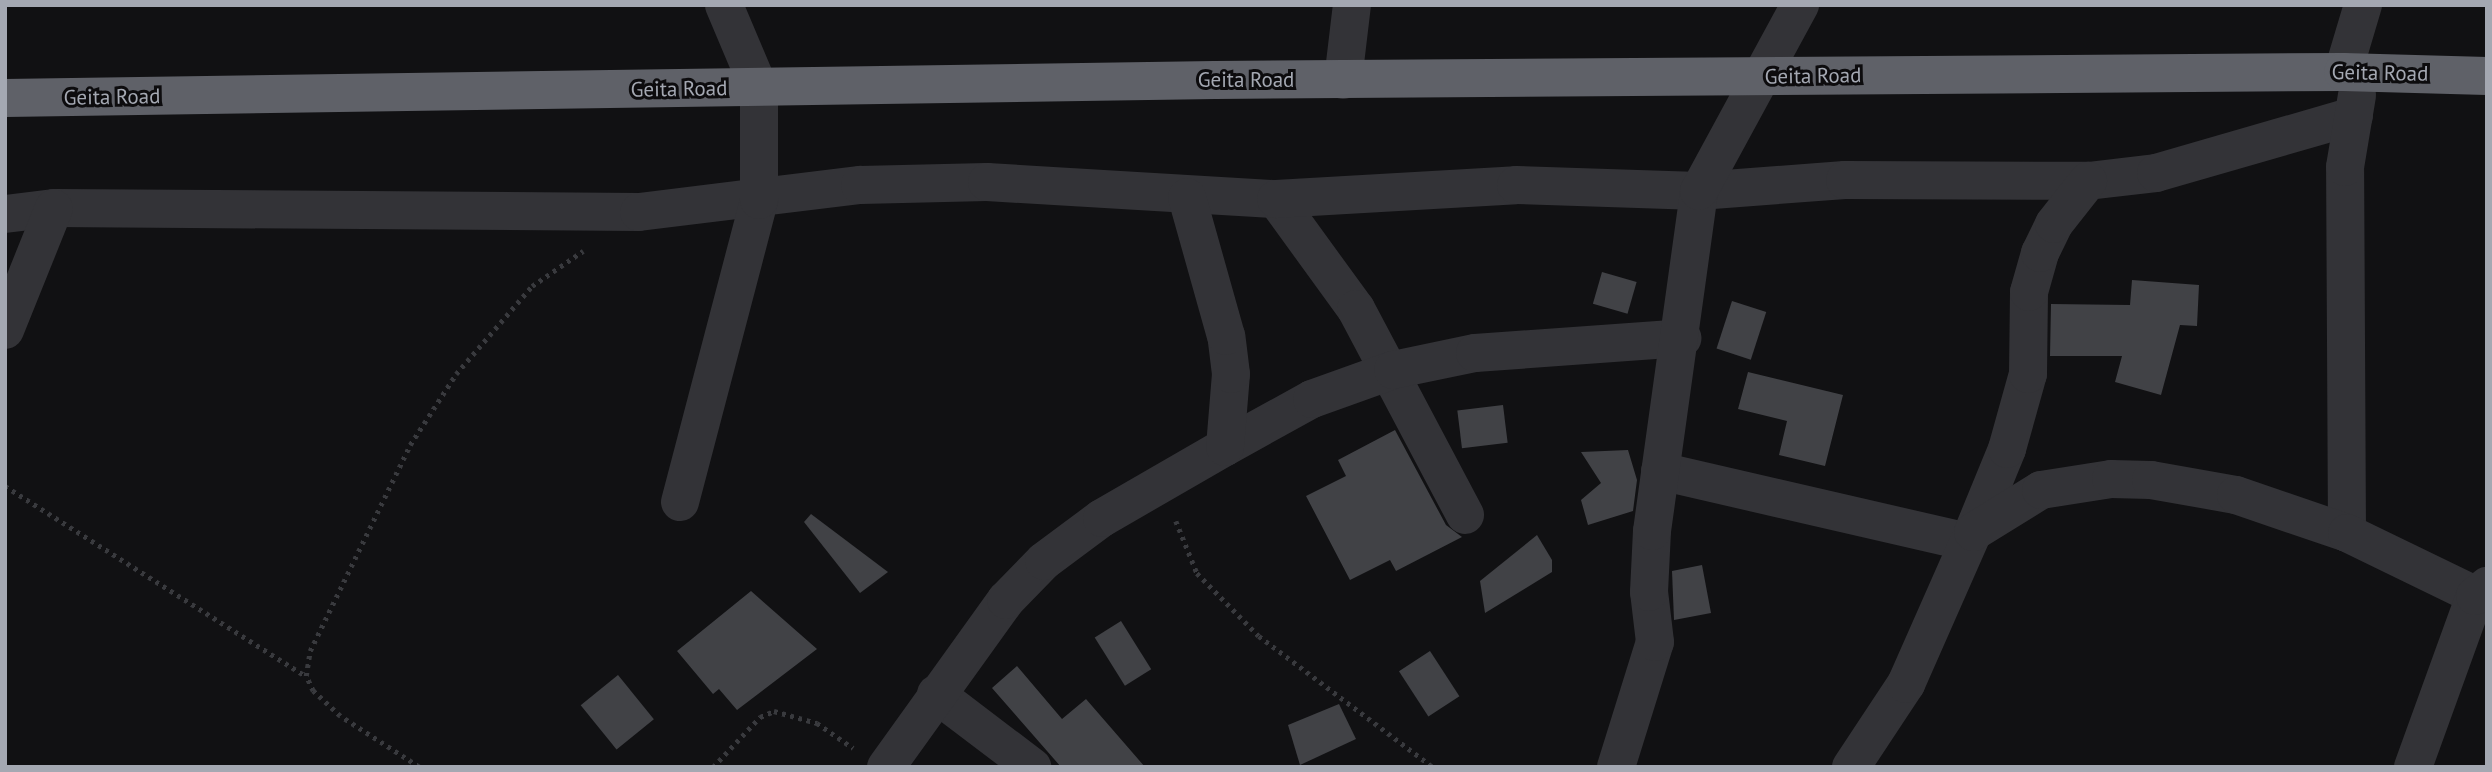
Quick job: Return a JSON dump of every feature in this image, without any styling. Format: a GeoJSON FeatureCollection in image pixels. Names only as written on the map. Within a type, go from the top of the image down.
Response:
{"type":"FeatureCollection","features":[{"type":"Feature","properties":{"kind":"highway","name":"Geita Road"},"geometry":{"type":"LineString","coordinates":[[5,99],[1764,76],[2352,72],[2487,76]]}},
{"type":"Feature","properties":{"kind":"street"},"geometry":{"type":"LineString","coordinates":[[680,502],[759,200],[759,88],[724,5]]}},
{"type":"Feature","properties":{"kind":"street"},"geometry":{"type":"LineString","coordinates":[[1343,80],[1352,5]]}},
{"type":"Feature","properties":{"kind":"street"},"geometry":{"type":"LineString","coordinates":[[1616,767],[1655,642],[1649,573],[1660,471],[1682,338],[1699,191],[1764,76],[1800,5]]}},
{"type":"Feature","properties":{"kind":"street"},"geometry":{"type":"LineString","coordinates":[[2347,533],[2346,167],[2354,116],[2352,72],[2363,5]]}},
{"type":"Feature","properties":{"kind":"street"},"geometry":{"type":"LineString","coordinates":[[5,214],[54,208],[639,212],[759,200],[860,185],[987,182],[1187,197],[1276,199],[1516,185],[1699,191],[1845,180],[2088,181],[2156,173],[2354,116]]}},
{"type":"Feature","properties":{"kind":"street"},"geometry":{"type":"LineString","coordinates":[[1852,767],[1906,684],[2007,449],[2028,374],[2029,292],[2040,253],[2054,223],[2088,181]]}},
{"type":"Feature","properties":{"kind":"street"},"geometry":{"type":"LineString","coordinates":[[1187,197],[1226,335],[1231,374],[1225,447]]}},
{"type":"Feature","properties":{"kind":"street"},"geometry":{"type":"LineString","coordinates":[[1276,199],[1329,268],[1393,370],[1465,515]]}},
{"type":"Feature","properties":{"kind":"street"},"geometry":{"type":"LineString","coordinates":[[5,330],[54,208]]}},
{"type":"Feature","properties":{"kind":"street"},"geometry":{"type":"LineString","coordinates":[[873,759],[936,694],[1006,600],[1044,561],[1102,518],[1312,399],[1393,370],[1475,352],[1682,338]]}},
{"type":"Feature","properties":{"kind":"street"},"geometry":{"type":"LineString","coordinates":[[1660,471],[1970,537],[2041,491],[2111,480],[2236,495],[2347,533],[2483,594],[2413,767]]}},
{"type":"Feature","properties":{"kind":"street"},"geometry":{"type":"LineString","coordinates":[[936,694],[1032,767]]}},
{"type":"Feature","properties":{"kind":"path"},"geometry":{"type":"LineString","coordinates":[[306,677],[310,651],[410,445],[456,374],[524,294],[588,247]]}},
{"type":"Feature","properties":{"kind":"path"},"geometry":{"type":"LineString","coordinates":[[1182,474],[1173,508],[1180,540],[1197,573],[1259,636],[1433,767]]}},
{"type":"Feature","properties":{"kind":"path"},"geometry":{"type":"LineString","coordinates":[[5,486],[306,677],[340,716],[419,767]]}},
{"type":"Feature","properties":{"kind":"path"},"geometry":{"type":"LineString","coordinates":[[713,767],[760,717],[774,711],[817,723],[873,759]]}},
{"type":"Feature","properties":{"kind":"building"},"geometry":{"type":"Polygon","coordinates":[[[1602,272],[1637,282],[1628,314],[1593,304],[1602,272]]]}},
{"type":"Feature","properties":{"kind":"building"},"geometry":{"type":"Polygon","coordinates":[[[2132,280],[2199,285],[2197,326],[2180,325],[2161,395],[2115,382],[2122,356],[2050,356],[2051,304],[2130,305],[2132,280]]]}},
{"type":"Feature","properties":{"kind":"building"},"geometry":{"type":"Polygon","coordinates":[[[1732,301],[1766,312],[1751,360],[1717,349],[1732,301]]]}},
{"type":"Feature","properties":{"kind":"building"},"geometry":{"type":"Polygon","coordinates":[[[1748,372],[1843,395],[1825,466],[1779,455],[1787,421],[1738,409],[1748,372]]]}},
{"type":"Feature","properties":{"kind":"building"},"geometry":{"type":"Polygon","coordinates":[[[1503,405],[1508,443],[1462,448],[1457,411],[1503,405]]]}},
{"type":"Feature","properties":{"kind":"building"},"geometry":{"type":"Polygon","coordinates":[[[1395,430],[1446,525],[1462,537],[1396,571],[1390,560],[1350,580],[1306,496],[1346,476],[1338,460],[1395,430]]]}},
{"type":"Feature","properties":{"kind":"building"},"geometry":{"type":"Polygon","coordinates":[[[1628,450],[1637,480],[1633,511],[1588,525],[1581,500],[1601,483],[1581,452],[1628,450]]]}},
{"type":"Feature","properties":{"kind":"building"},"geometry":{"type":"Polygon","coordinates":[[[811,514],[888,572],[860,593],[804,522],[811,514]]]}},
{"type":"Feature","properties":{"kind":"building"},"geometry":{"type":"Polygon","coordinates":[[[1537,535],[1552,560],[1552,572],[1485,613],[1480,581],[1537,535]]]}},
{"type":"Feature","properties":{"kind":"building"},"geometry":{"type":"Polygon","coordinates":[[[1702,565],[1711,613],[1674,620],[1672,571],[1702,565]]]}},
{"type":"Feature","properties":{"kind":"building"},"geometry":{"type":"Polygon","coordinates":[[[751,591],[817,649],[737,710],[719,689],[713,694],[677,651],[751,591]]]}},
{"type":"Feature","properties":{"kind":"building"},"geometry":{"type":"Polygon","coordinates":[[[1121,621],[1151,669],[1125,686],[1095,637],[1121,621]]]}},
{"type":"Feature","properties":{"kind":"building"},"geometry":{"type":"Polygon","coordinates":[[[1430,651],[1459,696],[1428,716],[1399,671],[1430,651]]]}},
{"type":"Feature","properties":{"kind":"building"},"geometry":{"type":"Polygon","coordinates":[[[1017,666],[1062,719],[1086,699],[1145,767],[1061,767],[992,688],[1017,666]]]}},
{"type":"Feature","properties":{"kind":"building"},"geometry":{"type":"Polygon","coordinates":[[[618,675],[654,719],[617,750],[581,705],[618,675]]]}},
{"type":"Feature","properties":{"kind":"building"},"geometry":{"type":"Polygon","coordinates":[[[1339,704],[1356,739],[1300,765],[1288,725],[1339,704]]]}}]}
